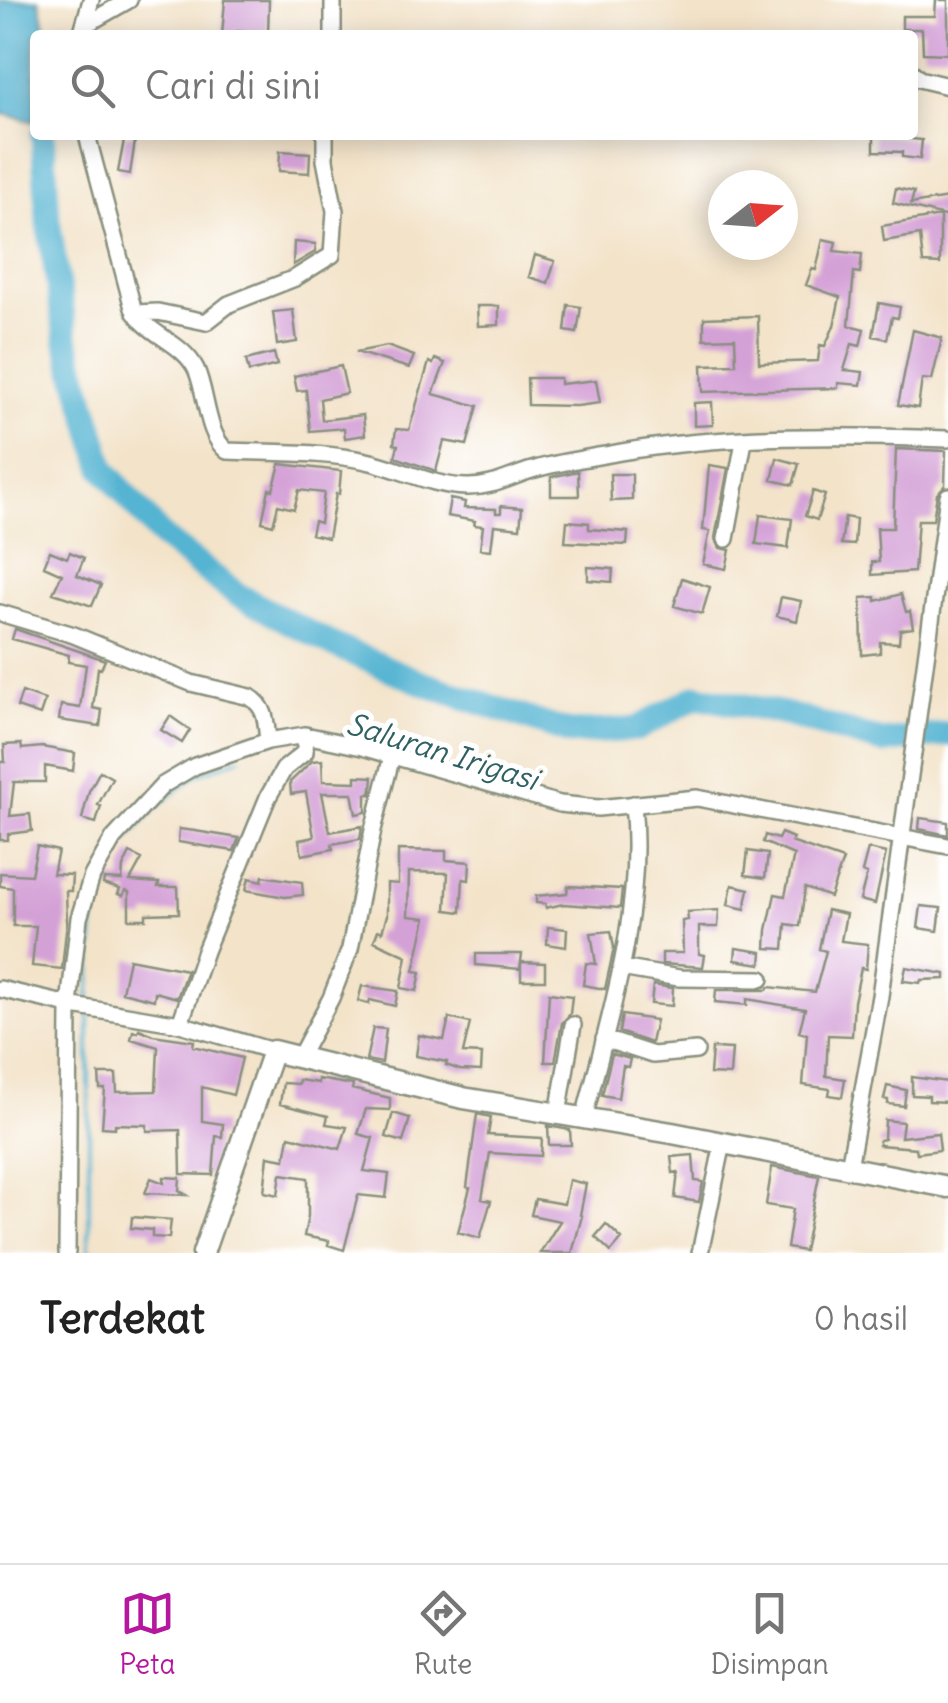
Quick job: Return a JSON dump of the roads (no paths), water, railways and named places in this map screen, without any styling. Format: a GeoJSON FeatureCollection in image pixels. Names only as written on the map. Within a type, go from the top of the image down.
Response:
{"type":"FeatureCollection","features":[{"type":"Feature","properties":{"kind":"street"},"geometry":{"type":"LineString","coordinates":[[83,30],[91,0]]}},
{"type":"Feature","properties":{"kind":"street"},"geometry":{"type":"LineString","coordinates":[[83,30],[129,0]]}},
{"type":"Feature","properties":{"kind":"street"},"geometry":{"type":"LineString","coordinates":[[333,0],[333,30]]}},
{"type":"Feature","properties":{"kind":"street"},"geometry":{"type":"LineString","coordinates":[[918,78],[948,86]]}},
{"type":"Feature","properties":{"kind":"street"},"geometry":{"type":"LineString","coordinates":[[88,140],[135,314],[188,355],[205,393],[220,445],[227,451],[342,457],[466,487],[494,485],[536,468],[620,452],[744,441],[948,440]]}},
{"type":"Feature","properties":{"kind":"street"},"geometry":{"type":"LineString","coordinates":[[135,314],[158,312],[206,322],[230,304],[295,278],[330,258],[335,249],[335,211],[325,160],[326,140]]}},
{"type":"Feature","properties":{"kind":"street"},"geometry":{"type":"LineString","coordinates":[[726,539],[744,441]]}},
{"type":"Feature","properties":{"kind":"street"},"geometry":{"type":"LineString","coordinates":[[849,1167],[880,996],[948,496]]}},
{"type":"Feature","properties":{"kind":"street"},"geometry":{"type":"LineString","coordinates":[[0,613],[74,636],[191,683],[250,698],[258,702],[264,713],[268,741]]}},
{"type":"Feature","properties":{"kind":"street"},"geometry":{"type":"LineString","coordinates":[[67,1253],[71,1006],[79,918],[92,876],[112,839],[142,804],[173,778],[216,758],[268,741],[305,742],[560,804],[633,809],[708,799],[948,846]]}},
{"type":"Feature","properties":{"kind":"street"},"geometry":{"type":"LineString","coordinates":[[180,1024],[268,797],[305,742]]}},
{"type":"Feature","properties":{"kind":"street"},"geometry":{"type":"LineString","coordinates":[[299,1058],[332,998],[350,949],[373,830],[391,762]]}},
{"type":"Feature","properties":{"kind":"street"},"geometry":{"type":"LineString","coordinates":[[584,1118],[621,968],[635,879],[633,809]]}},
{"type":"Feature","properties":{"kind":"street"},"geometry":{"type":"LineString","coordinates":[[621,968],[680,978],[761,979]]}},
{"type":"Feature","properties":{"kind":"street"},"geometry":{"type":"LineString","coordinates":[[0,989],[71,1006],[180,1024],[273,1052],[463,1098],[948,1187]]}},
{"type":"Feature","properties":{"kind":"street"},"geometry":{"type":"LineString","coordinates":[[558,1114],[573,1025]]}},
{"type":"Feature","properties":{"kind":"street"},"geometry":{"type":"LineString","coordinates":[[604,1039],[649,1055],[696,1051]]}},
{"type":"Feature","properties":{"kind":"street"},"geometry":{"type":"LineString","coordinates":[[203,1253],[273,1052]]}},
{"type":"Feature","properties":{"kind":"street"},"geometry":{"type":"LineString","coordinates":[[700,1253],[723,1143]]}},
{"type":"Feature","properties":{"kind":"water"},"geometry":{"type":"Polygon","coordinates":[[[0,0],[39,0],[46,30],[30,30],[30,121],[0,113],[0,0]]]}},
{"type":"Feature","properties":{"kind":"waterway"},"geometry":{"type":"LineString","coordinates":[[43,140],[48,219],[67,343],[104,469],[163,538],[238,595],[335,646],[425,684],[570,733],[637,729],[697,696],[785,714],[883,742],[948,734]]}},
{"type":"Feature","properties":{"kind":"waterway","name":"Saluran Irigasi"},"geometry":{"type":"LineString","coordinates":[[89,1005],[95,906],[118,849],[159,805],[196,775],[240,758]]}},
{"type":"Feature","properties":{"kind":"waterway","name":"Saluran Irigasi"},"geometry":{"type":"LineString","coordinates":[[541,806],[574,817],[595,814]]}},
{"type":"Feature","properties":{"kind":"waterway","name":"Saluran Irigasi"},"geometry":{"type":"LineString","coordinates":[[89,1015],[89,1253]]}}]}
